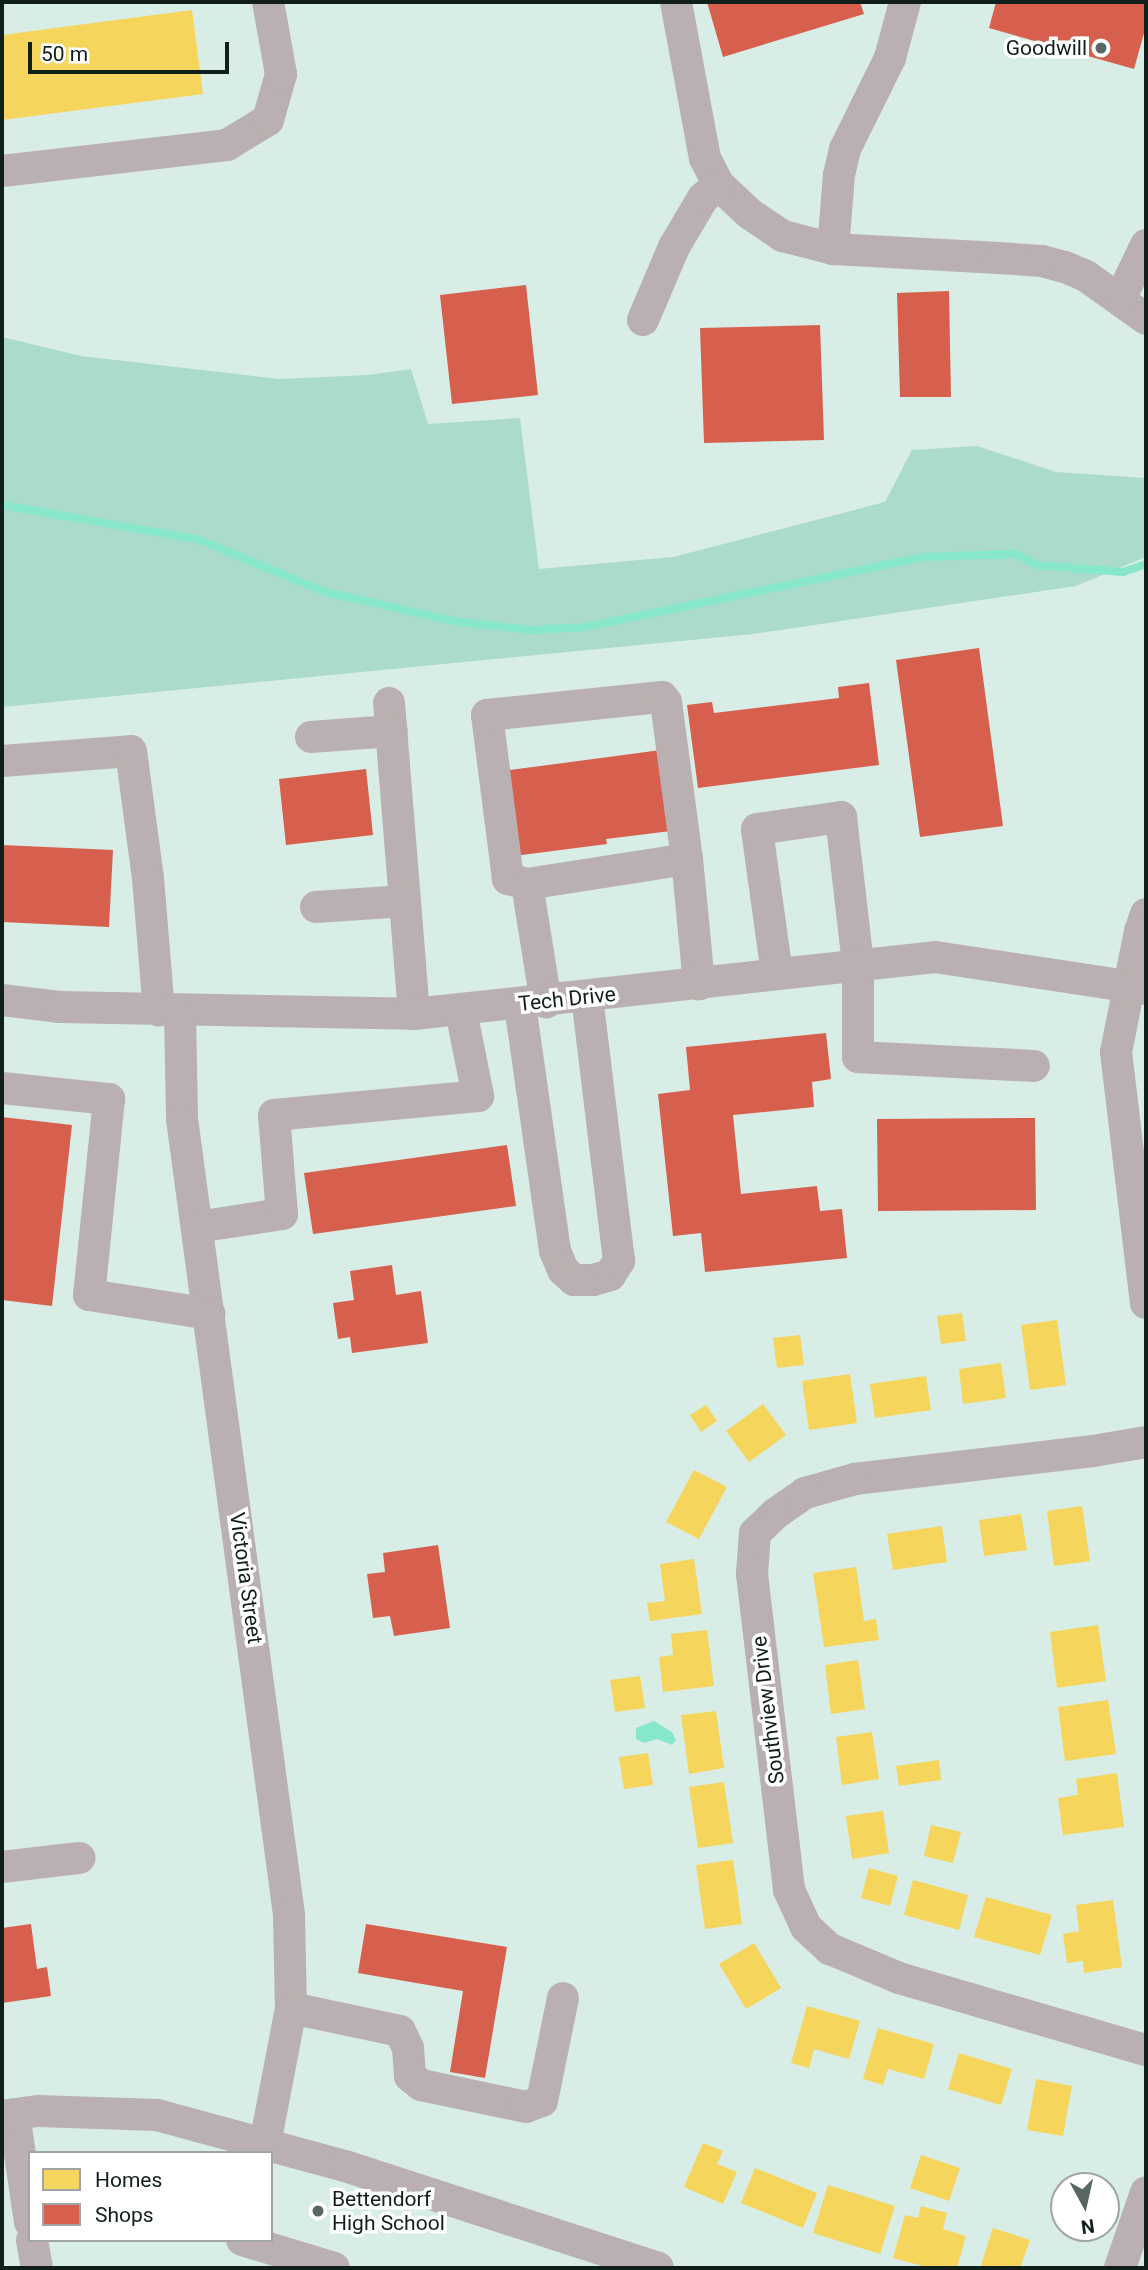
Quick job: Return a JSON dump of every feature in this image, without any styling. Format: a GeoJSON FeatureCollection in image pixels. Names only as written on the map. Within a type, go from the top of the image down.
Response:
{"type":"FeatureCollection","features":[{"type":"Feature","properties":{"kind":"street"},"geometry":{"type":"LineString","coordinates":[[2,172],[226,145],[268,120],[281,74],[268,2]]}},
{"type":"Feature","properties":{"kind":"street"},"geometry":{"type":"LineString","coordinates":[[676,2],[705,158],[719,186],[750,214],[783,236],[833,249],[1042,261],[1086,276],[1146,319]]}},
{"type":"Feature","properties":{"kind":"street"},"geometry":{"type":"LineString","coordinates":[[833,249],[839,175],[845,149],[890,58],[905,2]]}},
{"type":"Feature","properties":{"kind":"street"},"geometry":{"type":"LineString","coordinates":[[643,320],[674,247],[703,198],[719,186]]}},
{"type":"Feature","properties":{"kind":"street"},"geometry":{"type":"LineString","coordinates":[[1120,299],[1146,245]]}},
{"type":"Feature","properties":{"kind":"street"},"geometry":{"type":"LineString","coordinates":[[687,859],[527,884],[508,879],[487,715],[662,697],[666,702],[687,859],[699,984]]}},
{"type":"Feature","properties":{"kind":"street"},"geometry":{"type":"LineString","coordinates":[[311,737],[391,717],[414,1014]]}},
{"type":"Feature","properties":{"kind":"street","name":"Victoria Street"},"geometry":{"type":"LineString","coordinates":[[2,761],[131,751],[170,1011],[182,1119],[289,1915],[291,2008],[265,2144]]}},
{"type":"Feature","properties":{"kind":"street"},"geometry":{"type":"LineString","coordinates":[[777,974],[757,829],[841,817],[858,964],[858,1057],[1034,1066]]}},
{"type":"Feature","properties":{"kind":"street"},"geometry":{"type":"LineString","coordinates":[[527,884],[533,1003],[555,1251],[563,1270],[574,1280],[593,1280],[610,1275],[620,1261],[587,998]]}},
{"type":"Feature","properties":{"kind":"street"},"geometry":{"type":"LineString","coordinates":[[316,908],[405,901]]}},
{"type":"Feature","properties":{"kind":"street"},"geometry":{"type":"LineString","coordinates":[[1146,914],[1138,988],[1116,1052],[1146,1303]]}},
{"type":"Feature","properties":{"kind":"street","name":"Tech Drive"},"geometry":{"type":"LineString","coordinates":[[2,1000],[59,1007],[170,1011],[414,1014],[587,998],[935,957],[1138,988]]}},
{"type":"Feature","properties":{"kind":"street"},"geometry":{"type":"LineString","coordinates":[[197,1227],[282,1214],[274,1115],[478,1096],[461,1011]]}},
{"type":"Feature","properties":{"kind":"street"},"geometry":{"type":"LineString","coordinates":[[2,1088],[109,1099],[89,1295],[210,1314]]}},
{"type":"Feature","properties":{"kind":"street","name":"Southview Drive"},"geometry":{"type":"LineString","coordinates":[[1146,1442],[1093,1451],[855,1479],[805,1493],[775,1514],[755,1533],[752,1574],[789,1889],[806,1927],[830,1950],[899,1978],[1146,2050]]}},
{"type":"Feature","properties":{"kind":"street"},"geometry":{"type":"LineString","coordinates":[[2,1867],[79,1858]]}},
{"type":"Feature","properties":{"kind":"street"},"geometry":{"type":"LineString","coordinates":[[291,2008],[400,2031],[408,2048],[410,2076],[422,2085],[526,2107],[542,2101],[563,1998]]}},
{"type":"Feature","properties":{"kind":"street"},"geometry":{"type":"LineString","coordinates":[[28,2203],[8,2115],[38,2111],[157,2115],[345,2166],[640,2266]]}},
{"type":"Feature","properties":{"kind":"street"},"geometry":{"type":"LineString","coordinates":[[1120,2268],[1146,2192]]}},
{"type":"Feature","properties":{"kind":"street"},"geometry":{"type":"LineString","coordinates":[[32,2242],[37,2268]]}},
{"type":"Feature","properties":{"kind":"street"},"geometry":{"type":"LineString","coordinates":[[249,2242],[334,2268]]}},
{"type":"Feature","properties":{"kind":"shaded area"},"geometry":{"type":"Polygon","coordinates":[[[2,337],[81,356],[279,379],[368,375],[411,369],[428,424],[520,418],[539,569],[673,557],[885,502],[912,450],[977,446],[1056,472],[1146,478],[1146,557],[1076,586],[753,634],[2,707],[2,337]]]}},
{"type":"Feature","properties":{"kind":"shaded area"},"geometry":{"type":"Polygon","coordinates":[[[654,1721],[672,1732],[676,1740],[672,1745],[657,1739],[644,1743],[636,1739],[636,1728],[654,1721]]]}},
{"type":"Feature","properties":{"kind":"building: Homes"},"geometry":{"type":"Polygon","coordinates":[[[192,10],[203,94],[2,120],[2,35],[192,10]]]}},
{"type":"Feature","properties":{"kind":"building: Homes"},"geometry":{"type":"Polygon","coordinates":[[[962,1313],[966,1341],[941,1344],[937,1316],[962,1313]]]}},
{"type":"Feature","properties":{"kind":"building: Homes"},"geometry":{"type":"Polygon","coordinates":[[[1057,1320],[1066,1385],[1030,1390],[1021,1325],[1057,1320]]]}},
{"type":"Feature","properties":{"kind":"building: Homes"},"geometry":{"type":"Polygon","coordinates":[[[800,1335],[804,1365],[777,1368],[773,1338],[800,1335]]]}},
{"type":"Feature","properties":{"kind":"building: Homes"},"geometry":{"type":"Polygon","coordinates":[[[1001,1363],[1006,1398],[963,1404],[959,1369],[1001,1363]]]}},
{"type":"Feature","properties":{"kind":"building: Homes"},"geometry":{"type":"Polygon","coordinates":[[[850,1374],[857,1423],[809,1430],[802,1381],[850,1374]]]}},
{"type":"Feature","properties":{"kind":"building: Homes"},"geometry":{"type":"Polygon","coordinates":[[[926,1376],[931,1410],[875,1418],[870,1384],[926,1376]]]}},
{"type":"Feature","properties":{"kind":"building: Homes"},"geometry":{"type":"Polygon","coordinates":[[[763,1404],[786,1435],[749,1462],[726,1431],[763,1404]]]}},
{"type":"Feature","properties":{"kind":"building: Homes"},"geometry":{"type":"Polygon","coordinates":[[[706,1405],[717,1421],[701,1432],[690,1415],[706,1405]]]}},
{"type":"Feature","properties":{"kind":"building: Homes"},"geometry":{"type":"Polygon","coordinates":[[[694,1470],[727,1487],[699,1539],[666,1522],[694,1470]]]}},
{"type":"Feature","properties":{"kind":"building: Homes"},"geometry":{"type":"Polygon","coordinates":[[[1082,1506],[1090,1561],[1054,1566],[1047,1511],[1082,1506]]]}},
{"type":"Feature","properties":{"kind":"building: Homes"},"geometry":{"type":"Polygon","coordinates":[[[1021,1514],[1027,1550],[984,1556],[979,1520],[1021,1514]]]}},
{"type":"Feature","properties":{"kind":"building: Homes"},"geometry":{"type":"Polygon","coordinates":[[[942,1526],[947,1562],[893,1570],[887,1534],[942,1526]]]}},
{"type":"Feature","properties":{"kind":"building: Homes"},"geometry":{"type":"Polygon","coordinates":[[[694,1559],[702,1614],[650,1621],[647,1603],[665,1601],[660,1564],[694,1559]]]}},
{"type":"Feature","properties":{"kind":"building: Homes"},"geometry":{"type":"Polygon","coordinates":[[[856,1567],[864,1621],[876,1619],[879,1640],[824,1647],[813,1573],[856,1567]]]}},
{"type":"Feature","properties":{"kind":"building: Homes"},"geometry":{"type":"Polygon","coordinates":[[[1098,1625],[1106,1681],[1057,1688],[1050,1632],[1098,1625]]]}},
{"type":"Feature","properties":{"kind":"building: Homes"},"geometry":{"type":"Polygon","coordinates":[[[707,1630],[714,1686],[663,1692],[659,1657],[673,1655],[671,1634],[707,1630]]]}},
{"type":"Feature","properties":{"kind":"building: Homes"},"geometry":{"type":"Polygon","coordinates":[[[858,1660],[865,1709],[831,1714],[825,1665],[858,1660]]]}},
{"type":"Feature","properties":{"kind":"building: Homes"},"geometry":{"type":"Polygon","coordinates":[[[640,1676],[645,1708],[615,1712],[610,1680],[640,1676]]]}},
{"type":"Feature","properties":{"kind":"building: Homes"},"geometry":{"type":"Polygon","coordinates":[[[1108,1700],[1116,1754],[1065,1761],[1058,1707],[1108,1700]]]}},
{"type":"Feature","properties":{"kind":"building: Homes"},"geometry":{"type":"Polygon","coordinates":[[[716,1711],[724,1768],[689,1774],[681,1715],[716,1711]]]}},
{"type":"Feature","properties":{"kind":"building: Homes"},"geometry":{"type":"Polygon","coordinates":[[[872,1732],[879,1779],[842,1785],[836,1737],[872,1732]]]}},
{"type":"Feature","properties":{"kind":"building: Homes"},"geometry":{"type":"Polygon","coordinates":[[[648,1753],[653,1785],[624,1789],[619,1757],[648,1753]]]}},
{"type":"Feature","properties":{"kind":"building: Homes"},"geometry":{"type":"Polygon","coordinates":[[[939,1760],[941,1780],[899,1786],[896,1766],[939,1760]]]}},
{"type":"Feature","properties":{"kind":"building: Homes"},"geometry":{"type":"Polygon","coordinates":[[[1117,1773],[1124,1827],[1063,1835],[1058,1798],[1078,1795],[1076,1779],[1117,1773]]]}},
{"type":"Feature","properties":{"kind":"building: Homes"},"geometry":{"type":"Polygon","coordinates":[[[724,1782],[733,1843],[698,1848],[689,1787],[724,1782]]]}},
{"type":"Feature","properties":{"kind":"building: Homes"},"geometry":{"type":"Polygon","coordinates":[[[883,1811],[889,1853],[852,1859],[846,1816],[883,1811]]]}},
{"type":"Feature","properties":{"kind":"building: Homes"},"geometry":{"type":"Polygon","coordinates":[[[931,1825],[961,1832],[953,1863],[924,1856],[931,1825]]]}},
{"type":"Feature","properties":{"kind":"building: Homes"},"geometry":{"type":"Polygon","coordinates":[[[733,1860],[742,1924],[705,1929],[696,1865],[733,1860]]]}},
{"type":"Feature","properties":{"kind":"building: Homes"},"geometry":{"type":"Polygon","coordinates":[[[869,1868],[898,1876],[890,1906],[861,1898],[869,1868]]]}},
{"type":"Feature","properties":{"kind":"building: Homes"},"geometry":{"type":"Polygon","coordinates":[[[913,1880],[968,1895],[959,1930],[904,1915],[913,1880]]]}},
{"type":"Feature","properties":{"kind":"building: Homes"},"geometry":{"type":"Polygon","coordinates":[[[986,1897],[1052,1915],[1040,1955],[974,1937],[986,1897]]]}},
{"type":"Feature","properties":{"kind":"building: Homes"},"geometry":{"type":"Polygon","coordinates":[[[1113,1900],[1122,1967],[1084,1973],[1083,1961],[1067,1963],[1063,1934],[1079,1931],[1076,1905],[1113,1900]]]}},
{"type":"Feature","properties":{"kind":"building: Homes"},"geometry":{"type":"Polygon","coordinates":[[[754,1943],[781,1988],[746,2009],[719,1964],[754,1943]]]}},
{"type":"Feature","properties":{"kind":"building: Homes"},"geometry":{"type":"Polygon","coordinates":[[[807,2006],[860,2021],[849,2059],[814,2049],[809,2068],[791,2063],[807,2006]]]}},
{"type":"Feature","properties":{"kind":"building: Homes"},"geometry":{"type":"Polygon","coordinates":[[[878,2028],[934,2044],[924,2079],[888,2069],[883,2085],[863,2079],[878,2028]]]}},
{"type":"Feature","properties":{"kind":"building: Homes"},"geometry":{"type":"Polygon","coordinates":[[[959,2053],[1012,2069],[1001,2105],[948,2089],[959,2053]]]}},
{"type":"Feature","properties":{"kind":"building: Homes"},"geometry":{"type":"Polygon","coordinates":[[[1036,2079],[1072,2086],[1063,2136],[1027,2130],[1036,2079]]]}},
{"type":"Feature","properties":{"kind":"building: Homes"},"geometry":{"type":"Polygon","coordinates":[[[703,2143],[723,2151],[717,2164],[737,2172],[723,2204],[684,2187],[703,2143]]]}},
{"type":"Feature","properties":{"kind":"building: Homes"},"geometry":{"type":"Polygon","coordinates":[[[921,2155],[960,2168],[949,2201],[910,2188],[921,2155]]]}},
{"type":"Feature","properties":{"kind":"building: Homes"},"geometry":{"type":"Polygon","coordinates":[[[755,2168],[817,2193],[803,2228],[741,2203],[755,2168]]]}},
{"type":"Feature","properties":{"kind":"building: Homes"},"geometry":{"type":"Polygon","coordinates":[[[828,2185],[895,2206],[880,2254],[813,2233],[828,2185]]]}},
{"type":"Feature","properties":{"kind":"building: Homes"},"geometry":{"type":"Polygon","coordinates":[[[921,2206],[947,2213],[943,2229],[966,2236],[957,2268],[930,2268],[893,2258],[905,2215],[918,2218],[921,2206]]]}},
{"type":"Feature","properties":{"kind":"building: Homes"},"geometry":{"type":"Polygon","coordinates":[[[993,2228],[1030,2240],[1020,2268],[980,2268],[993,2228]]]}},
{"type":"Feature","properties":{"kind":"building: Shops"},"geometry":{"type":"Polygon","coordinates":[[[707,2],[860,2],[864,14],[723,57],[707,2]]]}},
{"type":"Feature","properties":{"kind":"building: Shops","name":"Goodwill"},"geometry":{"type":"Polygon","coordinates":[[[996,2],[1146,2],[1146,26],[1134,69],[989,28],[996,2]]]}},
{"type":"Feature","properties":{"kind":"building: Shops"},"geometry":{"type":"Polygon","coordinates":[[[526,285],[538,395],[452,404],[440,295],[526,285]]]}},
{"type":"Feature","properties":{"kind":"building: Shops"},"geometry":{"type":"Polygon","coordinates":[[[949,291],[951,397],[900,397],[897,293],[949,291]]]}},
{"type":"Feature","properties":{"kind":"building: Shops"},"geometry":{"type":"Polygon","coordinates":[[[820,325],[824,440],[704,443],[700,328],[820,325]]]}},
{"type":"Feature","properties":{"kind":"building: Shops"},"geometry":{"type":"Polygon","coordinates":[[[979,648],[1003,826],[920,837],[896,660],[979,648]]]}},
{"type":"Feature","properties":{"kind":"building: Shops"},"geometry":{"type":"Polygon","coordinates":[[[869,683],[879,765],[698,788],[687,705],[712,702],[714,713],[839,698],[838,687],[869,683]]]}},
{"type":"Feature","properties":{"kind":"building: Shops"},"geometry":{"type":"Polygon","coordinates":[[[661,750],[671,831],[606,839],[607,844],[514,856],[503,771],[661,750]]]}},
{"type":"Feature","properties":{"kind":"building: Shops"},"geometry":{"type":"Polygon","coordinates":[[[366,769],[373,835],[286,845],[279,779],[366,769]]]}},
{"type":"Feature","properties":{"kind":"building: Shops"},"geometry":{"type":"Polygon","coordinates":[[[2,845],[113,850],[109,927],[2,922],[2,845]]]}},
{"type":"Feature","properties":{"kind":"building: Shops"},"geometry":{"type":"Polygon","coordinates":[[[826,1033],[831,1079],[812,1082],[814,1107],[733,1115],[741,1194],[817,1186],[820,1211],[842,1209],[847,1258],[705,1272],[701,1233],[673,1236],[658,1094],[690,1090],[686,1047],[826,1033]]]}},
{"type":"Feature","properties":{"kind":"building: Shops"},"geometry":{"type":"Polygon","coordinates":[[[2,1117],[72,1125],[52,1306],[2,1300],[2,1117]]]}},
{"type":"Feature","properties":{"kind":"building: Shops"},"geometry":{"type":"Polygon","coordinates":[[[1035,1118],[1036,1210],[878,1211],[877,1119],[1035,1118]]]}},
{"type":"Feature","properties":{"kind":"building: Shops"},"geometry":{"type":"Polygon","coordinates":[[[507,1145],[516,1206],[313,1234],[304,1173],[507,1145]]]}},
{"type":"Feature","properties":{"kind":"building: Shops"},"geometry":{"type":"Polygon","coordinates":[[[392,1265],[396,1295],[421,1291],[428,1343],[352,1353],[350,1337],[338,1339],[333,1303],[354,1300],[350,1271],[392,1265]]]}},
{"type":"Feature","properties":{"kind":"building: Shops"},"geometry":{"type":"Polygon","coordinates":[[[438,1545],[450,1628],[394,1636],[390,1616],[373,1618],[367,1574],[385,1572],[383,1553],[438,1545]]]}},
{"type":"Feature","properties":{"kind":"building: Shops"},"geometry":{"type":"Polygon","coordinates":[[[31,1924],[37,1969],[47,1967],[51,1996],[2,2003],[2,1928],[31,1924]]]}},
{"type":"Feature","properties":{"kind":"building: Shops"},"geometry":{"type":"Polygon","coordinates":[[[366,1924],[507,1947],[485,2078],[450,2072],[463,1991],[358,1973],[366,1924]]]}},
{"type":"Feature","properties":{"kind":"waterway"},"geometry":{"type":"LineString","coordinates":[[2,505],[200,540],[325,592],[458,622],[531,630],[585,627],[923,557],[1016,554],[1037,565],[1123,572],[1146,564]]}},
{"type":"Feature","properties":{"kind":"place","name":"Goodwill"},"geometry":{"type":"Point","coordinates":[1101,48]}},
{"type":"Feature","properties":{"kind":"place","name":"Bettendorf High School"},"geometry":{"type":"Point","coordinates":[318,2211]}}]}
